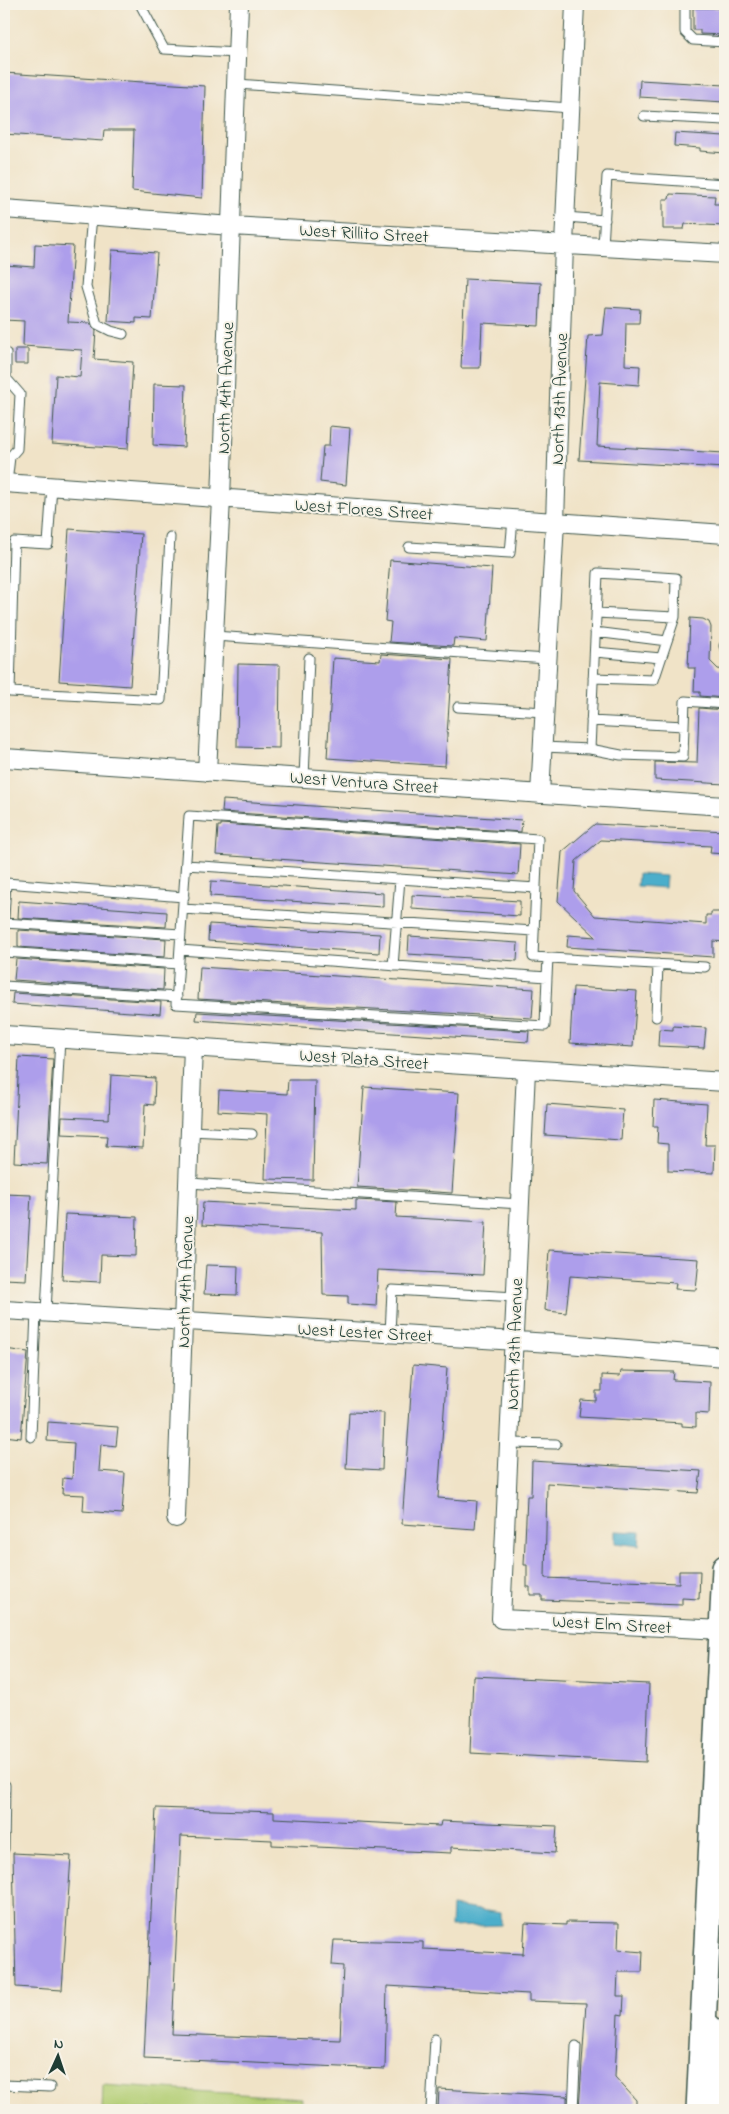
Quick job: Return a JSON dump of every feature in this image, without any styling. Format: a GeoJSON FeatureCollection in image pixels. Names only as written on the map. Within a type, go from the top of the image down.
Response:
{"type":"FeatureCollection","features":[{"type":"Feature","properties":{"kind":"main road"},"geometry":{"type":"LineString","coordinates":[[699,2110],[703,2022],[717,1903],[722,1630],[725,1568]]}},
{"type":"Feature","properties":{"kind":"main road"},"geometry":{"type":"LineString","coordinates":[[703,2022],[712,2026],[723,2044],[725,2057],[724,2110]]}},
{"type":"Feature","properties":{"kind":"street","name":"North 14th Avenue"},"geometry":{"type":"LineString","coordinates":[[207,772],[221,498],[239,4]]}},
{"type":"Feature","properties":{"kind":"street","name":"North 13th Avenue"},"geometry":{"type":"LineString","coordinates":[[540,794],[555,522],[565,217],[575,4]]}},
{"type":"Feature","properties":{"kind":"street","name":"West Rillito Street"},"geometry":{"type":"LineString","coordinates":[[4,209],[232,226],[725,254]]}},
{"type":"Feature","properties":{"kind":"street","name":"West Flores Street"},"geometry":{"type":"LineString","coordinates":[[5,483],[725,534]]}},
{"type":"Feature","properties":{"kind":"street","name":"West Ventura Street"},"geometry":{"type":"LineString","coordinates":[[4,758],[725,806]]}},
{"type":"Feature","properties":{"kind":"street","name":"West Plata Street"},"geometry":{"type":"LineString","coordinates":[[4,1035],[725,1082]]}},
{"type":"Feature","properties":{"kind":"street","name":"North 14th Avenue"},"geometry":{"type":"LineString","coordinates":[[176,1518],[193,1046]]}},
{"type":"Feature","properties":{"kind":"street","name":"North 13th Avenue"},"geometry":{"type":"LineString","coordinates":[[501,1619],[526,1070]]}},
{"type":"Feature","properties":{"kind":"street","name":"West Lester Street"},"geometry":{"type":"LineString","coordinates":[[4,1310],[514,1341],[725,1357]]}},
{"type":"Feature","properties":{"kind":"street","name":"West Elm Street"},"geometry":{"type":"LineString","coordinates":[[501,1619],[722,1630]]}},
{"type":"Feature","properties":{"kind":"lane"},"geometry":{"type":"LineString","coordinates":[[685,4],[685,32],[693,40],[725,42]]}},
{"type":"Feature","properties":{"kind":"lane"},"geometry":{"type":"LineString","coordinates":[[141,6],[164,49],[238,53]]}},
{"type":"Feature","properties":{"kind":"lane"},"geometry":{"type":"LineString","coordinates":[[237,84],[570,108]]}},
{"type":"Feature","properties":{"kind":"lane"},"geometry":{"type":"LineString","coordinates":[[644,116],[725,120]]}},
{"type":"Feature","properties":{"kind":"lane"},"geometry":{"type":"LineString","coordinates":[[603,247],[607,176],[725,184]]}},
{"type":"Feature","properties":{"kind":"lane"},"geometry":{"type":"LineString","coordinates":[[92,215],[86,287],[97,324],[111,331],[123,334]]}},
{"type":"Feature","properties":{"kind":"lane"},"geometry":{"type":"LineString","coordinates":[[565,217],[605,220]]}},
{"type":"Feature","properties":{"kind":"lane"},"geometry":{"type":"LineString","coordinates":[[5,483],[10,457],[18,449],[20,394],[6,378],[6,353]]}},
{"type":"Feature","properties":{"kind":"lane"},"geometry":{"type":"LineString","coordinates":[[52,486],[48,544],[14,542],[10,692],[161,700],[170,537]]}},
{"type":"Feature","properties":{"kind":"lane"},"geometry":{"type":"LineString","coordinates":[[409,547],[510,553],[513,519]]}},
{"type":"Feature","properties":{"kind":"lane"},"geometry":{"type":"LineString","coordinates":[[590,749],[594,652],[598,573],[676,578],[675,617],[654,680],[593,678]]}},
{"type":"Feature","properties":{"kind":"lane"},"geometry":{"type":"LineString","coordinates":[[596,613],[675,617]]}},
{"type":"Feature","properties":{"kind":"lane"},"geometry":{"type":"LineString","coordinates":[[595,632],[667,641]]}},
{"type":"Feature","properties":{"kind":"lane"},"geometry":{"type":"LineString","coordinates":[[214,636],[547,659]]}},
{"type":"Feature","properties":{"kind":"lane"},"geometry":{"type":"LineString","coordinates":[[594,652],[661,658]]}},
{"type":"Feature","properties":{"kind":"lane"},"geometry":{"type":"LineString","coordinates":[[304,778],[309,658]]}},
{"type":"Feature","properties":{"kind":"lane"},"geometry":{"type":"LineString","coordinates":[[542,747],[590,749],[621,755],[683,757],[685,701],[725,704]]}},
{"type":"Feature","properties":{"kind":"lane"},"geometry":{"type":"LineString","coordinates":[[458,707],[545,712]]}},
{"type":"Feature","properties":{"kind":"lane"},"geometry":{"type":"LineString","coordinates":[[591,721],[684,726]]}},
{"type":"Feature","properties":{"kind":"lane"},"geometry":{"type":"LineString","coordinates":[[548,958],[545,1026],[176,1004],[189,816],[538,839],[533,957],[705,967]]}},
{"type":"Feature","properties":{"kind":"lane"},"geometry":{"type":"LineString","coordinates":[[186,865],[536,888]]}},
{"type":"Feature","properties":{"kind":"lane"},"geometry":{"type":"LineString","coordinates":[[393,966],[400,879]]}},
{"type":"Feature","properties":{"kind":"lane"},"geometry":{"type":"LineString","coordinates":[[4,918],[6,883],[184,897]]}},
{"type":"Feature","properties":{"kind":"lane"},"geometry":{"type":"LineString","coordinates":[[183,909],[534,932]]}},
{"type":"Feature","properties":{"kind":"lane"},"geometry":{"type":"LineString","coordinates":[[4,923],[181,934]]}},
{"type":"Feature","properties":{"kind":"lane"},"geometry":{"type":"LineString","coordinates":[[180,950],[547,977]]}},
{"type":"Feature","properties":{"kind":"lane"},"geometry":{"type":"LineString","coordinates":[[4,952],[179,964]]}},
{"type":"Feature","properties":{"kind":"lane"},"geometry":{"type":"LineString","coordinates":[[656,1017],[658,964]]}},
{"type":"Feature","properties":{"kind":"lane"},"geometry":{"type":"LineString","coordinates":[[4,986],[177,997]]}},
{"type":"Feature","properties":{"kind":"lane"},"geometry":{"type":"LineString","coordinates":[[31,1437],[60,1038]]}},
{"type":"Feature","properties":{"kind":"lane"},"geometry":{"type":"LineString","coordinates":[[190,1131],[252,1134]]}},
{"type":"Feature","properties":{"kind":"lane"},"geometry":{"type":"LineString","coordinates":[[188,1183],[520,1204]]}},
{"type":"Feature","properties":{"kind":"lane"},"geometry":{"type":"LineString","coordinates":[[390,1334],[392,1290],[516,1297]]}},
{"type":"Feature","properties":{"kind":"lane"},"geometry":{"type":"LineString","coordinates":[[510,1443],[556,1444]]}},
{"type":"Feature","properties":{"kind":"lane"},"geometry":{"type":"LineString","coordinates":[[4,1785],[4,1849]]}},
{"type":"Feature","properties":{"kind":"lane"},"geometry":{"type":"LineString","coordinates":[[431,2110],[435,2039]]}},
{"type":"Feature","properties":{"kind":"lane"},"geometry":{"type":"LineString","coordinates":[[573,2110],[576,2046]]}},
{"type":"Feature","properties":{"kind":"lane"},"geometry":{"type":"LineString","coordinates":[[4,2085],[50,2087]]}},
{"type":"Feature","properties":{"kind":"green space"},"geometry":{"type":"Polygon","coordinates":[[[103,2085],[302,2098],[301,2109],[102,2110],[103,2085]]]}},
{"type":"Feature","properties":{"kind":"water"},"geometry":{"type":"Polygon","coordinates":[[[638,874],[666,876],[665,888],[637,886],[638,874]]]}},
{"type":"Feature","properties":{"kind":"water"},"geometry":{"type":"Polygon","coordinates":[[[615,1531],[640,1532],[639,1546],[615,1543],[615,1531]]]}},
{"type":"Feature","properties":{"kind":"water"},"geometry":{"type":"Polygon","coordinates":[[[452,1906],[501,1913],[501,1925],[451,1927],[452,1906]]]}},
{"type":"Feature","properties":{"kind":"building"},"geometry":{"type":"Polygon","coordinates":[[[693,8],[725,8],[725,35],[700,34],[700,30],[693,30],[693,8]]]}},
{"type":"Feature","properties":{"kind":"building"},"geometry":{"type":"Polygon","coordinates":[[[4,73],[205,86],[202,198],[132,191],[134,130],[104,130],[103,141],[4,134],[4,73]]]}},
{"type":"Feature","properties":{"kind":"building"},"geometry":{"type":"Polygon","coordinates":[[[640,80],[725,85],[725,102],[639,97],[640,80]]]}},
{"type":"Feature","properties":{"kind":"building"},"geometry":{"type":"Polygon","coordinates":[[[675,133],[725,136],[725,153],[700,151],[700,148],[674,146],[675,133]]]}},
{"type":"Feature","properties":{"kind":"building"},"geometry":{"type":"Polygon","coordinates":[[[670,194],[715,196],[714,204],[725,204],[725,226],[685,224],[684,229],[663,229],[663,199],[669,199],[670,194]]]}},
{"type":"Feature","properties":{"kind":"building"},"geometry":{"type":"Polygon","coordinates":[[[35,244],[73,246],[68,322],[90,323],[96,331],[94,359],[133,362],[128,449],[52,444],[56,375],[80,377],[82,350],[23,346],[24,321],[4,320],[4,265],[34,267],[35,244]]]}},
{"type":"Feature","properties":{"kind":"building"},"geometry":{"type":"Polygon","coordinates":[[[112,250],[157,253],[152,319],[136,318],[136,323],[108,321],[112,250]]]}},
{"type":"Feature","properties":{"kind":"building"},"geometry":{"type":"Polygon","coordinates":[[[465,279],[541,283],[539,326],[482,323],[480,368],[461,368],[465,279]]]}},
{"type":"Feature","properties":{"kind":"building"},"geometry":{"type":"Polygon","coordinates":[[[606,307],[640,309],[639,323],[626,323],[625,365],[640,366],[639,385],[600,382],[597,446],[725,453],[725,468],[579,460],[588,336],[603,335],[606,307]]]}},
{"type":"Feature","properties":{"kind":"building"},"geometry":{"type":"Polygon","coordinates":[[[15,349],[28,349],[28,364],[15,364],[15,349]]]}},
{"type":"Feature","properties":{"kind":"building"},"geometry":{"type":"Polygon","coordinates":[[[154,384],[186,385],[184,447],[153,445],[154,384]]]}},
{"type":"Feature","properties":{"kind":"building"},"geometry":{"type":"Polygon","coordinates":[[[330,426],[350,428],[346,485],[320,482],[323,446],[329,446],[330,426]]]}},
{"type":"Feature","properties":{"kind":"building"},"geometry":{"type":"Polygon","coordinates":[[[69,529],[141,534],[130,686],[59,681],[69,529]]]}},
{"type":"Feature","properties":{"kind":"building"},"geometry":{"type":"Polygon","coordinates":[[[390,560],[492,568],[487,641],[454,638],[453,646],[389,642],[391,622],[385,621],[390,560]]]}},
{"type":"Feature","properties":{"kind":"building"},"geometry":{"type":"Polygon","coordinates":[[[690,618],[703,619],[709,622],[711,627],[710,661],[718,669],[725,670],[725,698],[700,696],[700,692],[694,692],[695,668],[688,668],[690,618]]]}},
{"type":"Feature","properties":{"kind":"building"},"geometry":{"type":"Polygon","coordinates":[[[381,654],[452,659],[445,766],[327,758],[333,658],[380,661],[381,654]]]}},
{"type":"Feature","properties":{"kind":"building"},"geometry":{"type":"Polygon","coordinates":[[[238,664],[280,665],[279,748],[237,747],[238,664]]]}},
{"type":"Feature","properties":{"kind":"building"},"geometry":{"type":"Polygon","coordinates":[[[699,708],[725,710],[725,784],[655,780],[655,762],[697,763],[699,708]]]}},
{"type":"Feature","properties":{"kind":"building"},"geometry":{"type":"Polygon","coordinates":[[[223,800],[522,820],[521,832],[222,812],[223,800]]]}},
{"type":"Feature","properties":{"kind":"building"},"geometry":{"type":"Polygon","coordinates":[[[221,824],[520,844],[518,875],[216,855],[218,826],[221,826],[221,824]]]}},
{"type":"Feature","properties":{"kind":"building"},"geometry":{"type":"Polygon","coordinates":[[[595,824],[725,831],[725,854],[710,853],[711,846],[601,840],[576,861],[574,891],[595,916],[706,924],[706,915],[711,915],[711,912],[725,912],[725,942],[713,941],[713,957],[567,947],[568,935],[596,937],[558,901],[562,852],[595,824]]]}},
{"type":"Feature","properties":{"kind":"building"},"geometry":{"type":"Polygon","coordinates":[[[211,881],[383,893],[383,907],[210,896],[211,881]]]}},
{"type":"Feature","properties":{"kind":"building"},"geometry":{"type":"Polygon","coordinates":[[[412,895],[520,901],[520,916],[412,909],[412,895]]]}},
{"type":"Feature","properties":{"kind":"building"},"geometry":{"type":"Polygon","coordinates":[[[19,901],[167,912],[166,927],[18,918],[19,901]]]}},
{"type":"Feature","properties":{"kind":"building"},"geometry":{"type":"Polygon","coordinates":[[[209,924],[380,934],[379,953],[208,941],[209,924]]]}},
{"type":"Feature","properties":{"kind":"building"},"geometry":{"type":"Polygon","coordinates":[[[18,930],[166,939],[165,957],[18,947],[18,930]]]}},
{"type":"Feature","properties":{"kind":"building"},"geometry":{"type":"Polygon","coordinates":[[[409,936],[518,943],[517,961],[408,954],[409,936]]]}},
{"type":"Feature","properties":{"kind":"building"},"geometry":{"type":"Polygon","coordinates":[[[16,959],[164,969],[163,990],[14,980],[16,959]]]}},
{"type":"Feature","properties":{"kind":"building"},"geometry":{"type":"Polygon","coordinates":[[[200,967],[534,989],[532,1018],[198,999],[200,967]]]}},
{"type":"Feature","properties":{"kind":"building"},"geometry":{"type":"Polygon","coordinates":[[[573,987],[637,991],[633,1047],[570,1043],[573,987]]]}},
{"type":"Feature","properties":{"kind":"building"},"geometry":{"type":"Polygon","coordinates":[[[13,993],[161,1002],[160,1014],[12,1004],[13,993]]]}},
{"type":"Feature","properties":{"kind":"building"},"geometry":{"type":"Polygon","coordinates":[[[197,1012],[529,1031],[528,1042],[196,1020],[197,1012]]]}},
{"type":"Feature","properties":{"kind":"building"},"geometry":{"type":"Polygon","coordinates":[[[673,1026],[706,1028],[704,1048],[658,1046],[659,1029],[673,1030],[673,1026]]]}},
{"type":"Feature","properties":{"kind":"building"},"geometry":{"type":"Polygon","coordinates":[[[19,1057],[53,1059],[47,1164],[14,1162],[19,1057]]]}},
{"type":"Feature","properties":{"kind":"building"},"geometry":{"type":"Polygon","coordinates":[[[111,1075],[155,1078],[154,1105],[145,1104],[143,1148],[106,1146],[107,1136],[61,1134],[62,1117],[109,1119],[111,1075]]]}},
{"type":"Feature","properties":{"kind":"building"},"geometry":{"type":"Polygon","coordinates":[[[288,1080],[315,1080],[313,1180],[265,1179],[267,1114],[218,1111],[219,1090],[287,1094],[288,1080]]]}},
{"type":"Feature","properties":{"kind":"building"},"geometry":{"type":"Polygon","coordinates":[[[364,1087],[459,1093],[452,1193],[357,1187],[364,1087]]]}},
{"type":"Feature","properties":{"kind":"building"},"geometry":{"type":"Polygon","coordinates":[[[654,1100],[707,1104],[705,1145],[715,1145],[714,1173],[668,1171],[668,1144],[657,1143],[658,1126],[653,1126],[654,1100]]]}},
{"type":"Feature","properties":{"kind":"building"},"geometry":{"type":"Polygon","coordinates":[[[547,1104],[623,1110],[621,1140],[545,1135],[547,1104]]]}},
{"type":"Feature","properties":{"kind":"building"},"geometry":{"type":"Polygon","coordinates":[[[4,1194],[31,1195],[26,1280],[4,1279],[4,1194]]]}},
{"type":"Feature","properties":{"kind":"building"},"geometry":{"type":"Polygon","coordinates":[[[356,1200],[397,1202],[396,1217],[486,1222],[483,1275],[378,1270],[376,1306],[348,1304],[348,1296],[323,1295],[322,1232],[202,1225],[203,1202],[356,1210],[356,1200]]]}},
{"type":"Feature","properties":{"kind":"building"},"geometry":{"type":"Polygon","coordinates":[[[65,1214],[137,1217],[136,1256],[101,1255],[100,1282],[62,1280],[65,1214]]]}},
{"type":"Feature","properties":{"kind":"building"},"geometry":{"type":"Polygon","coordinates":[[[549,1250],[699,1259],[696,1290],[675,1289],[676,1283],[570,1276],[566,1313],[548,1311],[545,1310],[549,1250]]]}},
{"type":"Feature","properties":{"kind":"building"},"geometry":{"type":"Polygon","coordinates":[[[206,1265],[238,1266],[237,1295],[204,1294],[206,1265]]]}},
{"type":"Feature","properties":{"kind":"building"},"geometry":{"type":"Polygon","coordinates":[[[4,1349],[28,1352],[21,1438],[4,1436],[4,1349]]]}},
{"type":"Feature","properties":{"kind":"building"},"geometry":{"type":"Polygon","coordinates":[[[413,1365],[447,1368],[438,1498],[477,1501],[475,1529],[402,1524],[413,1365]]]}},
{"type":"Feature","properties":{"kind":"building"},"geometry":{"type":"Polygon","coordinates":[[[621,1371],[674,1372],[673,1380],[710,1382],[709,1414],[696,1413],[696,1427],[682,1426],[682,1423],[579,1417],[581,1400],[596,1401],[596,1391],[602,1391],[602,1375],[620,1376],[621,1371]]]}},
{"type":"Feature","properties":{"kind":"building"},"geometry":{"type":"Polygon","coordinates":[[[349,1412],[384,1413],[382,1470],[346,1468],[349,1412]]]}},
{"type":"Feature","properties":{"kind":"building"},"geometry":{"type":"Polygon","coordinates":[[[48,1422],[118,1427],[116,1446],[101,1444],[99,1471],[125,1473],[122,1514],[83,1511],[84,1495],[62,1494],[63,1478],[72,1479],[74,1443],[47,1441],[48,1422]]]}},
{"type":"Feature","properties":{"kind":"building"},"geometry":{"type":"Polygon","coordinates":[[[532,1461],[701,1471],[698,1493],[547,1483],[545,1578],[679,1583],[679,1571],[700,1571],[699,1599],[682,1598],[682,1605],[542,1600],[542,1595],[530,1595],[530,1587],[527,1587],[527,1565],[524,1565],[527,1496],[531,1496],[532,1461]]]}},
{"type":"Feature","properties":{"kind":"building"},"geometry":{"type":"Polygon","coordinates":[[[473,1676],[649,1684],[646,1762],[470,1753],[473,1676]]]}},
{"type":"Feature","properties":{"kind":"building"},"geometry":{"type":"Polygon","coordinates":[[[156,1808],[274,1812],[274,1818],[440,1826],[441,1821],[557,1826],[555,1853],[451,1847],[451,1853],[272,1845],[272,1840],[181,1836],[172,2034],[340,2040],[343,1966],[332,1965],[334,1940],[423,1942],[423,1949],[523,1954],[525,1923],[566,1925],[566,1922],[619,1923],[618,1950],[643,1952],[642,1972],[618,1972],[617,1996],[624,1996],[623,2015],[618,2014],[615,2077],[636,2100],[636,2110],[579,2110],[586,2003],[529,2001],[529,1994],[387,1986],[385,2069],[144,2058],[156,1808]]]}},
{"type":"Feature","properties":{"kind":"building"},"geometry":{"type":"Polygon","coordinates":[[[13,1853],[71,1856],[62,1990],[16,1987],[13,1853]]]}},
{"type":"Feature","properties":{"kind":"building"},"geometry":{"type":"Polygon","coordinates":[[[439,2089],[567,2096],[567,2110],[438,2110],[439,2089]]]}}]}
